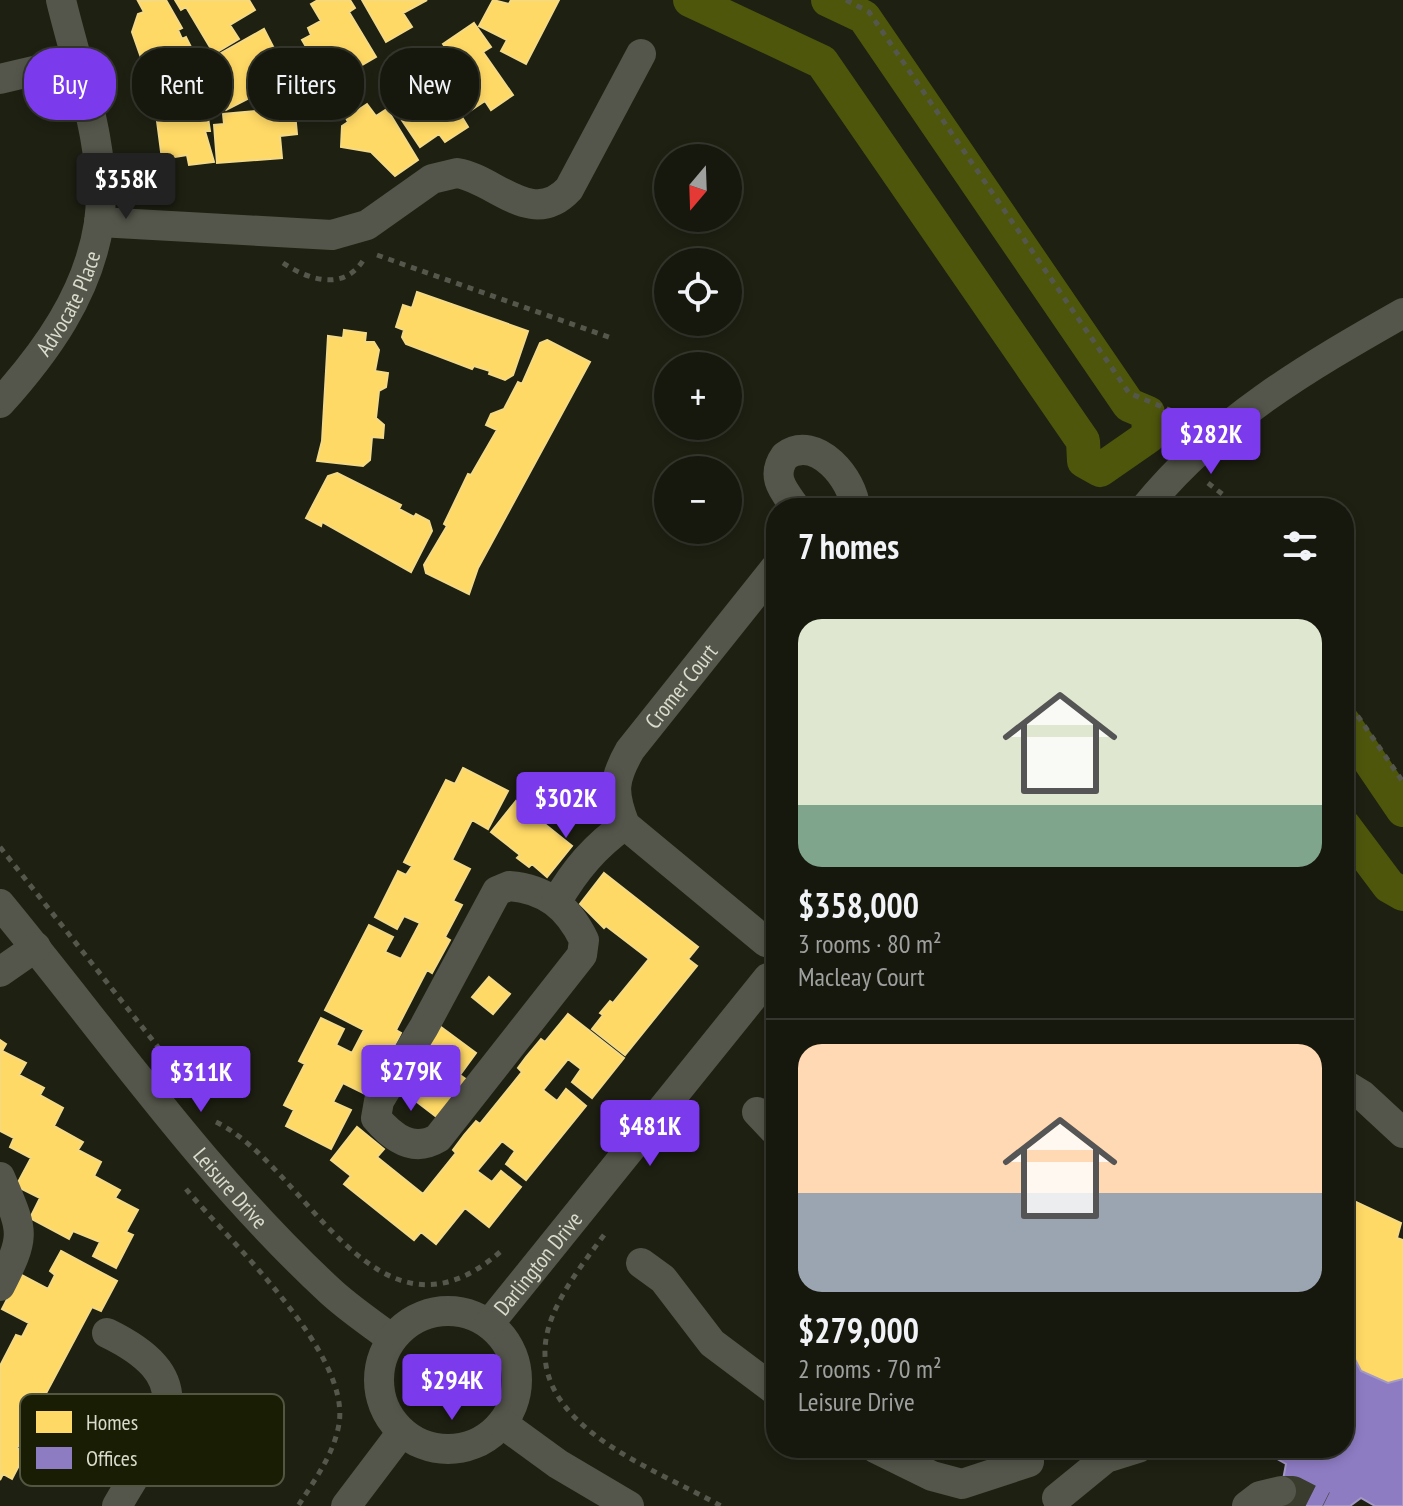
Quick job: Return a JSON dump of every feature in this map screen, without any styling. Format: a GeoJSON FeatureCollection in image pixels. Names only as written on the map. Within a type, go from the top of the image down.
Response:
{"type":"FeatureCollection","features":[{"type":"Feature","properties":{"kind":"street","name":"Advocate Place"},"geometry":{"type":"LineString","coordinates":[[61,0],[73,48]]}},
{"type":"Feature","properties":{"kind":"street"},"geometry":{"type":"LineString","coordinates":[[99,222],[332,235],[367,225],[432,179],[451,173],[465,174],[527,204],[559,199],[569,189],[641,54]]}},
{"type":"Feature","properties":{"kind":"street"},"geometry":{"type":"LineString","coordinates":[[0,79],[24,73]]}},
{"type":"Feature","properties":{"kind":"street","name":"Advocate Place"},"geometry":{"type":"LineString","coordinates":[[0,403],[34,365],[60,327],[83,280],[99,222],[91,120]]}},
{"type":"Feature","properties":{"kind":"street"},"geometry":{"type":"LineString","coordinates":[[1154,498],[1196,452],[1284,383],[1403,313]]}},
{"type":"Feature","properties":{"kind":"street"},"geometry":{"type":"LineString","coordinates":[[789,498],[781,487],[778,474],[785,456],[802,448],[817,451],[828,460],[853,498]]}},
{"type":"Feature","properties":{"kind":"street","name":"Cromer Court"},"geometry":{"type":"LineString","coordinates":[[625,825],[616,802],[615,775],[630,750],[766,580]]}},
{"type":"Feature","properties":{"kind":"street"},"geometry":{"type":"LineString","coordinates":[[557,901],[573,874],[601,841],[625,825],[766,934]]}},
{"type":"Feature","properties":{"kind":"street"},"geometry":{"type":"LineString","coordinates":[[509,886],[528,888],[557,901],[584,940],[582,955],[574,969],[438,1138],[427,1145],[406,1143],[376,1118],[379,1101],[424,1027],[497,891],[509,886]]}},
{"type":"Feature","properties":{"kind":"street","name":"Leisure Drive"},"geometry":{"type":"LineString","coordinates":[[0,904],[146,1092],[242,1202],[331,1292],[392,1339]]}},
{"type":"Feature","properties":{"kind":"street"},"geometry":{"type":"LineString","coordinates":[[0,972],[36,947]]}},
{"type":"Feature","properties":{"kind":"street"},"geometry":{"type":"LineString","coordinates":[[766,950],[760,965],[766,972]]}},
{"type":"Feature","properties":{"kind":"street","name":"Darlington Drive"},"geometry":{"type":"LineString","coordinates":[[489,1324],[766,987]]}},
{"type":"Feature","properties":{"kind":"street"},"geometry":{"type":"LineString","coordinates":[[1354,1090],[1403,1133]]}},
{"type":"Feature","properties":{"kind":"street"},"geometry":{"type":"LineString","coordinates":[[0,1177],[21,1239],[0,1286]]}},
{"type":"Feature","properties":{"kind":"street"},"geometry":{"type":"LineString","coordinates":[[641,1263],[663,1279],[712,1343],[766,1384]]}},
{"type":"Feature","properties":{"kind":"street"},"geometry":{"type":"LineString","coordinates":[[437,1311],[473,1315],[489,1324],[503,1336],[518,1371],[518,1389],[503,1424],[473,1445],[455,1449],[436,1448],[402,1432],[391,1419],[379,1387],[379,1370],[392,1339],[412,1321],[437,1311]]}},
{"type":"Feature","properties":{"kind":"street"},"geometry":{"type":"LineString","coordinates":[[107,1333],[131,1345],[157,1368],[167,1394]]}},
{"type":"Feature","properties":{"kind":"street"},"geometry":{"type":"LineString","coordinates":[[503,1424],[558,1464],[629,1506]]}},
{"type":"Feature","properties":{"kind":"street"},"geometry":{"type":"LineString","coordinates":[[346,1506],[402,1432]]}},
{"type":"Feature","properties":{"kind":"street"},"geometry":{"type":"LineString","coordinates":[[895,1458],[932,1476],[962,1484],[1018,1458]]}},
{"type":"Feature","properties":{"kind":"street"},"geometry":{"type":"LineString","coordinates":[[1027,1458],[1061,1502],[1106,1458]]}},
{"type":"Feature","properties":{"kind":"street"},"geometry":{"type":"LineString","coordinates":[[117,1506],[128,1486]]}},
{"type":"Feature","properties":{"kind":"street"},"geometry":{"type":"LineString","coordinates":[[1247,1506],[1260,1496],[1281,1491]]}},
{"type":"Feature","properties":{"kind":"path"},"geometry":{"type":"LineString","coordinates":[[846,0],[869,12],[1129,393],[1177,413],[1185,422],[1209,486],[1226,498]]}},
{"type":"Feature","properties":{"kind":"path"},"geometry":{"type":"LineString","coordinates":[[274,259],[306,278],[332,280],[355,271],[367,252],[614,339]]}},
{"type":"Feature","properties":{"kind":"path"},"geometry":{"type":"LineString","coordinates":[[1354,711],[1403,782]]}},
{"type":"Feature","properties":{"kind":"path"},"geometry":{"type":"LineString","coordinates":[[0,847],[189,1087]]}},
{"type":"Feature","properties":{"kind":"path"},"geometry":{"type":"LineString","coordinates":[[207,1110],[216,1122],[246,1138],[343,1245],[380,1271],[420,1283],[454,1279],[472,1274],[500,1252]]}},
{"type":"Feature","properties":{"kind":"path"},"geometry":{"type":"LineString","coordinates":[[181,1183],[293,1312],[331,1371],[339,1400],[339,1424],[318,1475],[298,1506]]}},
{"type":"Feature","properties":{"kind":"building: Homes"},"geometry":{"type":"Polygon","coordinates":[[[166,0],[182,28],[178,30],[182,39],[186,37],[192,48],[138,48],[132,32],[138,14],[144,12],[138,1],[166,0]]]}},
{"type":"Feature","properties":{"kind":"building: Homes"},"geometry":{"type":"Polygon","coordinates":[[[175,0],[249,0],[255,10],[230,25],[239,39],[224,48],[210,48],[186,7],[181,10],[175,0]]]}},
{"type":"Feature","properties":{"kind":"building: Homes"},"geometry":{"type":"Polygon","coordinates":[[[318,0],[350,0],[355,8],[349,12],[376,57],[364,64],[364,48],[307,48],[302,40],[311,35],[308,28],[321,21],[311,4],[318,0]]]}},
{"type":"Feature","properties":{"kind":"building: Homes"},"geometry":{"type":"Polygon","coordinates":[[[362,0],[427,0],[403,13],[412,27],[386,42],[362,0]]]}},
{"type":"Feature","properties":{"kind":"building: Homes"},"geometry":{"type":"Polygon","coordinates":[[[493,0],[509,4],[511,0],[559,0],[526,64],[501,51],[507,40],[479,26],[493,0]]]}},
{"type":"Feature","properties":{"kind":"building: Homes"},"geometry":{"type":"Polygon","coordinates":[[[474,23],[491,47],[483,52],[513,95],[491,110],[485,101],[479,105],[479,48],[446,48],[443,44],[474,23]]]}},
{"type":"Feature","properties":{"kind":"building: Homes"},"geometry":{"type":"Polygon","coordinates":[[[264,29],[274,48],[248,48],[248,99],[232,107],[232,48],[264,29]]]}},
{"type":"Feature","properties":{"kind":"building: Homes"},"geometry":{"type":"Polygon","coordinates":[[[367,104],[376,116],[380,113],[380,120],[394,120],[418,160],[395,176],[371,152],[341,147],[342,126],[347,120],[364,120],[364,106],[367,104]]]}},
{"type":"Feature","properties":{"kind":"building: Homes"},"geometry":{"type":"Polygon","coordinates":[[[248,112],[248,120],[296,120],[297,134],[280,136],[282,158],[217,163],[214,125],[232,120],[232,113],[248,112]]]}},
{"type":"Feature","properties":{"kind":"building: Homes"},"geometry":{"type":"Polygon","coordinates":[[[208,120],[210,131],[205,131],[214,162],[189,165],[187,155],[162,159],[157,121],[208,120]]]}},
{"type":"Feature","properties":{"kind":"building: Homes"},"geometry":{"type":"Polygon","coordinates":[[[402,120],[464,120],[468,127],[445,142],[439,134],[420,147],[402,120]]]}},
{"type":"Feature","properties":{"kind":"building: Homes"},"geometry":{"type":"Polygon","coordinates":[[[417,292],[528,331],[513,375],[505,380],[489,374],[490,371],[474,366],[472,369],[406,344],[402,337],[404,330],[396,327],[403,305],[412,308],[417,292]]]}},
{"type":"Feature","properties":{"kind":"building: Homes"},"geometry":{"type":"Polygon","coordinates":[[[344,330],[366,333],[365,342],[374,342],[379,350],[375,371],[388,373],[386,387],[379,391],[376,418],[384,425],[383,438],[372,437],[370,460],[363,466],[317,461],[322,441],[328,336],[343,338],[344,330]]]}},
{"type":"Feature","properties":{"kind":"building: Homes"},"geometry":{"type":"Polygon","coordinates":[[[547,340],[590,362],[478,568],[469,594],[426,573],[424,565],[447,526],[444,524],[468,474],[471,475],[497,430],[486,425],[491,414],[504,409],[518,382],[522,384],[540,343],[547,340]]]}},
{"type":"Feature","properties":{"kind":"building: Homes"},"geometry":{"type":"Polygon","coordinates":[[[337,473],[401,505],[399,509],[414,517],[416,514],[429,521],[432,531],[411,572],[322,522],[321,526],[306,518],[328,476],[337,473]]]}},
{"type":"Feature","properties":{"kind":"building: Homes"},"geometry":{"type":"Polygon","coordinates":[[[463,768],[508,791],[488,829],[472,820],[452,860],[470,869],[453,901],[462,905],[445,937],[450,940],[432,973],[427,970],[396,1030],[401,1033],[384,1066],[378,1063],[363,1093],[343,1083],[333,1102],[351,1110],[331,1149],[286,1126],[294,1110],[284,1105],[305,1064],[299,1061],[321,1018],[344,1029],[336,1045],[352,1053],[364,1030],[325,1010],[369,925],[393,937],[385,952],[401,959],[420,923],[404,916],[397,929],[375,917],[398,871],[406,875],[412,866],[404,862],[446,780],[455,784],[463,768]]]}},
{"type":"Feature","properties":{"kind":"building: Homes"},"geometry":{"type":"Polygon","coordinates":[[[516,801],[572,846],[547,877],[532,864],[529,867],[517,858],[520,855],[491,832],[516,801]]]}},
{"type":"Feature","properties":{"kind":"building: Homes"},"geometry":{"type":"Polygon","coordinates":[[[604,873],[698,947],[688,959],[697,966],[625,1055],[592,1029],[603,1015],[600,1013],[610,1001],[613,1003],[649,959],[606,926],[604,928],[580,904],[604,873]]]}},
{"type":"Feature","properties":{"kind":"building: Homes"},"geometry":{"type":"Polygon","coordinates":[[[489,977],[510,994],[493,1014],[472,997],[489,977]]]}},
{"type":"Feature","properties":{"kind":"building: Homes"},"geometry":{"type":"Polygon","coordinates":[[[568,1014],[624,1058],[592,1098],[572,1082],[581,1069],[568,1059],[543,1090],[557,1101],[566,1089],[586,1106],[526,1180],[506,1164],[515,1151],[502,1141],[477,1171],[492,1182],[501,1171],[521,1187],[489,1227],[465,1208],[436,1244],[421,1232],[414,1240],[344,1184],[351,1176],[331,1160],[357,1127],[384,1149],[377,1157],[423,1194],[456,1153],[453,1150],[464,1135],[476,1121],[480,1124],[522,1072],[518,1068],[526,1057],[541,1039],[545,1042],[568,1014]]]}},
{"type":"Feature","properties":{"kind":"building: Homes"},"geometry":{"type":"Polygon","coordinates":[[[441,1027],[476,1053],[460,1075],[467,1080],[438,1118],[404,1092],[428,1060],[421,1055],[441,1027]]]}},
{"type":"Feature","properties":{"kind":"building: Homes"},"geometry":{"type":"Polygon","coordinates":[[[0,1040],[6,1044],[2,1051],[26,1063],[19,1075],[44,1088],[40,1095],[63,1108],[54,1126],[83,1142],[78,1150],[101,1162],[94,1176],[120,1190],[115,1198],[138,1210],[126,1232],[133,1235],[116,1268],[93,1256],[100,1242],[73,1231],[69,1239],[30,1218],[40,1198],[16,1186],[31,1158],[10,1147],[14,1138],[0,1131],[0,1040]]]}},
{"type":"Feature","properties":{"kind":"building: Homes"},"geometry":{"type":"Polygon","coordinates":[[[1354,1201],[1401,1223],[1397,1238],[1403,1240],[1403,1379],[1388,1383],[1361,1371],[1354,1357],[1354,1201]]]}},
{"type":"Feature","properties":{"kind":"building: Homes"},"geometry":{"type":"Polygon","coordinates":[[[61,1251],[117,1281],[101,1311],[92,1307],[46,1394],[20,1394],[20,1444],[17,1448],[20,1449],[20,1464],[12,1479],[3,1474],[0,1480],[0,1366],[16,1335],[22,1337],[29,1323],[2,1309],[20,1274],[48,1289],[55,1275],[50,1271],[61,1251]]]}},
{"type":"Feature","properties":{"kind":"building: Offices"},"geometry":{"type":"Polygon","coordinates":[[[1354,1357],[1361,1371],[1388,1383],[1403,1379],[1403,1506],[1375,1506],[1361,1498],[1350,1506],[1278,1506],[1286,1464],[1276,1458],[1354,1458],[1354,1357]]]}},
{"type":"Feature","properties":{"kind":"waterway"},"geometry":{"type":"LineString","coordinates":[[690,0],[822,62],[1083,441],[1084,461],[1100,470],[1149,436],[1148,413],[1129,405],[864,17],[828,0]]}},
{"type":"Feature","properties":{"kind":"waterway"},"geometry":{"type":"LineString","coordinates":[[1354,738],[1403,810]]}},
{"type":"Feature","properties":{"kind":"waterway"},"geometry":{"type":"LineString","coordinates":[[1354,839],[1389,886],[1403,894]]}},
{"type":"Feature","properties":{"kind":"tunnel"},"geometry":{"type":"LineString","coordinates":[[1281,1491],[1293,1491],[1323,1506]]}}]}
